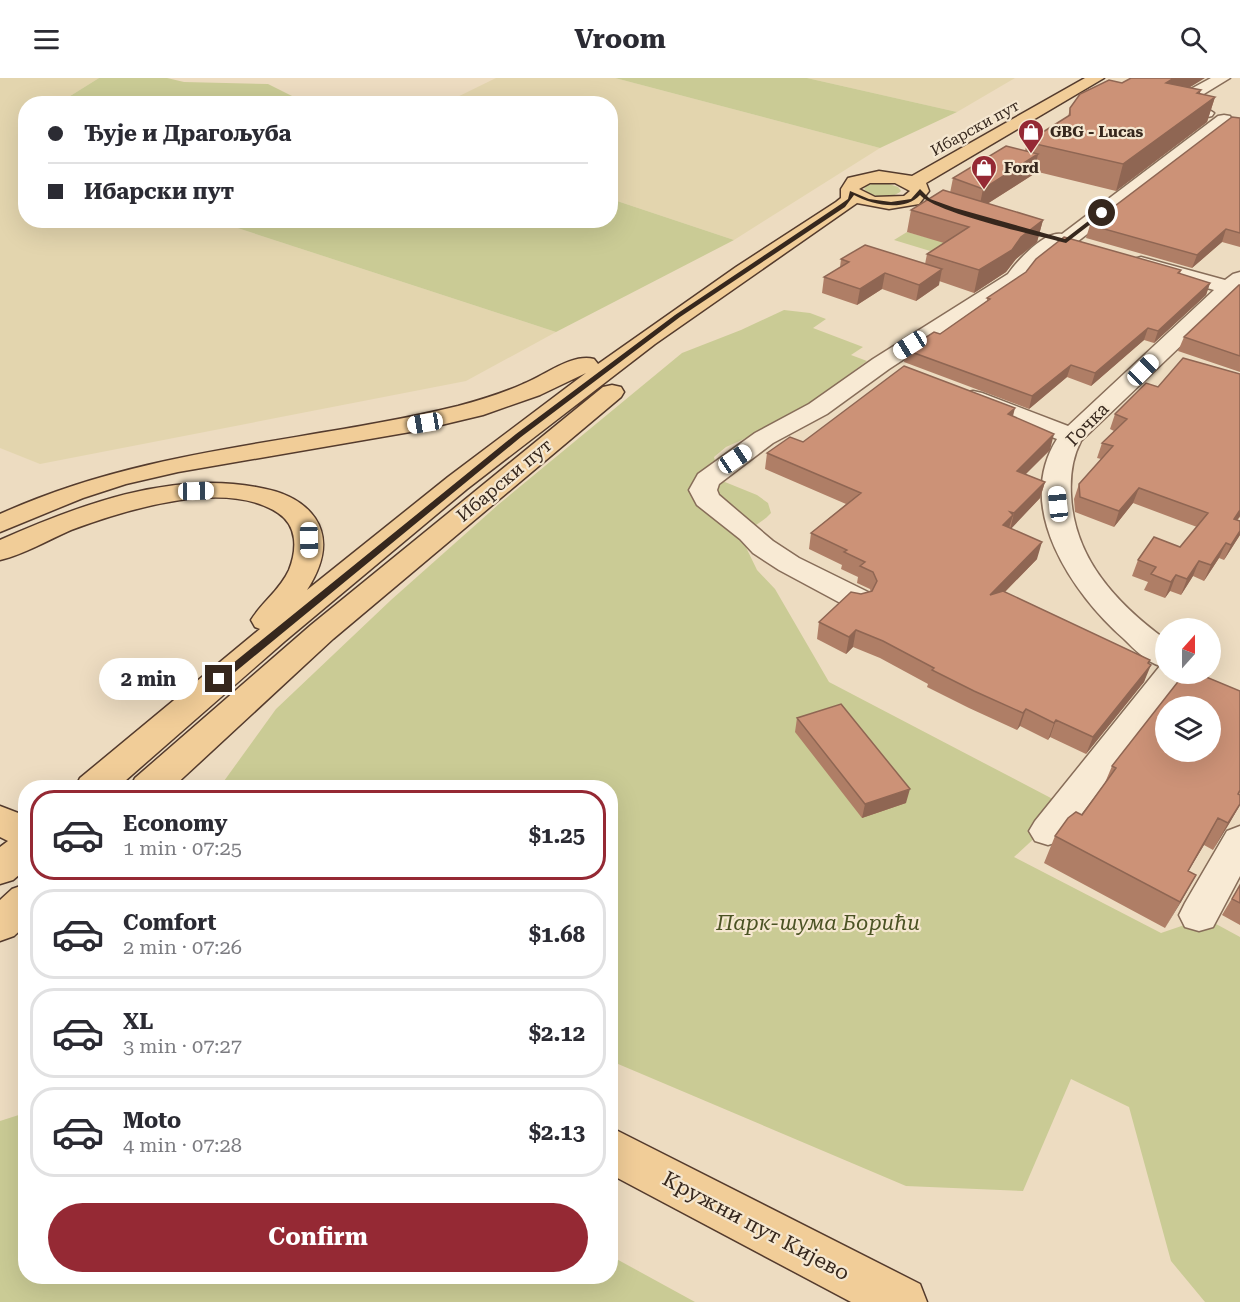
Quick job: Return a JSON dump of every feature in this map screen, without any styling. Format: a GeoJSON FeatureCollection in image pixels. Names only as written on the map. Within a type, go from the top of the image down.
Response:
{"type":"FeatureCollection","features":[{"type":"Feature","properties":{"kind":"main road","name":"Ибарски пут"},"geometry":{"type":"LineString","coordinates":[[102,780],[203,693],[518,435],[677,316],[754,262],[843,206],[850,199],[852,192],[850,189],[854,182],[882,177],[901,170],[1067,78]]}},
{"type":"Feature","properties":{"kind":"main road","name":"Ибарски пут"},"geometry":{"type":"LineString","coordinates":[[926,197],[917,181],[1096,78]]}},
{"type":"Feature","properties":{"kind":"main road"},"geometry":{"type":"LineString","coordinates":[[882,177],[903,180],[926,197]]}},
{"type":"Feature","properties":{"kind":"main road"},"geometry":{"type":"LineString","coordinates":[[852,192],[868,200],[891,203]]}},
{"type":"Feature","properties":{"kind":"main road","name":"Ибарски пут"},"geometry":{"type":"LineString","coordinates":[[157,780],[322,632],[563,431],[705,321],[831,232],[868,209],[891,203]]}},
{"type":"Feature","properties":{"kind":"main road"},"geometry":{"type":"LineString","coordinates":[[0,524],[75,491],[120,478],[204,460],[425,423],[486,407],[552,382],[589,363],[634,332],[677,316]]}},
{"type":"Feature","properties":{"kind":"main road"},"geometry":{"type":"LineString","coordinates":[[0,550],[71,521],[113,508],[196,491],[251,493],[277,500],[295,511],[306,524],[309,540],[309,555],[302,574],[275,611],[211,673],[203,693]]}},
{"type":"Feature","properties":{"kind":"main road"},"geometry":{"type":"LineString","coordinates":[[0,820],[18,829]]}},
{"type":"Feature","properties":{"kind":"main road"},"geometry":{"type":"LineString","coordinates":[[0,869],[18,854]]}},
{"type":"Feature","properties":{"kind":"main road"},"geometry":{"type":"LineString","coordinates":[[0,924],[18,907]]}},
{"type":"Feature","properties":{"kind":"main road","name":"Кружни пут Кијево"},"geometry":{"type":"LineString","coordinates":[[618,1153],[902,1302]]}},
{"type":"Feature","properties":{"kind":"street"},"geometry":{"type":"LineString","coordinates":[[1222,78],[1184,100],[1232,122]]}},
{"type":"Feature","properties":{"kind":"street"},"geometry":{"type":"LineString","coordinates":[[857,599],[789,564],[763,547],[750,533],[707,499],[703,490],[708,480],[764,438],[818,410],[880,364],[1015,278],[1026,263],[1232,122]]}},
{"type":"Feature","properties":{"kind":"street"},"geometry":{"type":"LineString","coordinates":[[891,203],[926,197]]}},
{"type":"Feature","properties":{"kind":"street"},"geometry":{"type":"LineString","coordinates":[[1034,232],[1088,248]]}},
{"type":"Feature","properties":{"kind":"street"},"geometry":{"type":"LineString","coordinates":[[1120,257],[1236,286]]}},
{"type":"Feature","properties":{"kind":"street","name":"Гочка"},"geometry":{"type":"LineString","coordinates":[[1155,648],[1121,621],[1098,597],[1082,575],[1065,541],[1057,490],[1061,457],[1072,436],[1168,359],[1236,286]]}},
{"type":"Feature","properties":{"kind":"street"},"geometry":{"type":"LineString","coordinates":[[880,364],[913,376]]}},
{"type":"Feature","properties":{"kind":"street"},"geometry":{"type":"LineString","coordinates":[[955,392],[1072,436]]}},
{"type":"Feature","properties":{"kind":"street"},"geometry":{"type":"LineString","coordinates":[[1048,831],[1178,684]]}},
{"type":"Feature","properties":{"kind":"street"},"geometry":{"type":"LineString","coordinates":[[1199,915],[1240,841]]}},
{"type":"Feature","properties":{"kind":"shaded area"},"geometry":{"type":"Polygon","coordinates":[[[0,78],[99,78],[70,96],[18,96],[18,228],[237,228],[556,332],[466,381],[40,464],[0,448],[0,78]]]}},
{"type":"Feature","properties":{"kind":"shaded area"},"geometry":{"type":"Polygon","coordinates":[[[496,78],[615,78],[880,148],[734,240],[618,201],[618,96],[459,96],[496,78]]]}},
{"type":"Feature","properties":{"kind":"shaded area"},"geometry":{"type":"Polygon","coordinates":[[[807,78],[1015,78],[957,112],[807,78]]]}},
{"type":"Feature","properties":{"kind":"green space"},"geometry":{"type":"Polygon","coordinates":[[[99,78],[167,78],[184,82],[268,84],[292,96],[70,96],[99,78]]]}},
{"type":"Feature","properties":{"kind":"green space"},"geometry":{"type":"Polygon","coordinates":[[[615,78],[807,78],[957,112],[880,148],[615,78]]]}},
{"type":"Feature","properties":{"kind":"green space"},"geometry":{"type":"Polygon","coordinates":[[[883,182],[898,187],[901,191],[892,196],[882,197],[864,189],[867,185],[883,182]]]}},
{"type":"Feature","properties":{"kind":"green space"},"geometry":{"type":"Polygon","coordinates":[[[618,201],[734,240],[556,332],[237,228],[618,228],[618,201]]]}},
{"type":"Feature","properties":{"kind":"green space"},"geometry":{"type":"Polygon","coordinates":[[[907,232],[929,238],[970,243],[950,257],[894,240],[907,232]]]}},
{"type":"Feature","properties":{"kind":"green space","name":"Парк-шума Борићи"},"geometry":{"type":"Polygon","coordinates":[[[784,310],[810,313],[826,319],[813,328],[863,347],[851,355],[867,361],[791,418],[726,447],[714,457],[720,480],[757,495],[768,503],[771,513],[741,537],[757,570],[775,589],[829,682],[1068,807],[1014,857],[1161,933],[1205,918],[1240,937],[1240,1302],[1205,1302],[1171,1261],[1129,1107],[1071,1079],[1023,1191],[906,1186],[618,1064],[618,780],[225,780],[276,709],[391,600],[499,504],[682,353],[784,310]]]}},
{"type":"Feature","properties":{"kind":"green space"},"geometry":{"type":"Polygon","coordinates":[[[18,1115],[18,1284],[618,1284],[618,1260],[695,1302],[0,1302],[0,1121],[18,1115]]]}},
{"type":"Feature","properties":{"kind":"building"},"geometry":{"type":"Polygon","coordinates":[[[1131,78],[1174,78],[1166,83],[1201,90],[1197,93],[1215,97],[1123,164],[1027,142],[1070,115],[1070,108],[1080,94],[1109,80],[1122,83],[1131,78]]]}},
{"type":"Feature","properties":{"kind":"building"},"geometry":{"type":"Polygon","coordinates":[[[1232,117],[1240,118],[1240,233],[1226,229],[1197,255],[1090,225],[1232,117]]]}},
{"type":"Feature","properties":{"kind":"building"},"geometry":{"type":"Polygon","coordinates":[[[1006,146],[1038,154],[983,189],[953,178],[1006,146]]]}},
{"type":"Feature","properties":{"kind":"building"},"geometry":{"type":"Polygon","coordinates":[[[943,190],[1043,220],[1021,237],[1012,250],[979,270],[927,254],[969,227],[911,210],[943,190]]]}},
{"type":"Feature","properties":{"kind":"building"},"geometry":{"type":"Polygon","coordinates":[[[1064,237],[1181,270],[1178,273],[1210,283],[1158,331],[1148,328],[1095,373],[1071,365],[1032,396],[906,350],[934,332],[940,334],[990,299],[987,298],[1026,272],[1036,259],[1064,237]]]}},
{"type":"Feature","properties":{"kind":"building"},"geometry":{"type":"Polygon","coordinates":[[[865,245],[942,269],[919,285],[885,273],[860,289],[824,277],[849,262],[841,259],[865,245]]]}},
{"type":"Feature","properties":{"kind":"building"},"geometry":{"type":"Polygon","coordinates":[[[1239,285],[1240,356],[1184,337],[1239,285]]]}},
{"type":"Feature","properties":{"kind":"building"},"geometry":{"type":"Polygon","coordinates":[[[1183,358],[1240,374],[1240,510],[1234,519],[1240,521],[1240,531],[1231,545],[1226,543],[1211,565],[1199,561],[1187,579],[1176,575],[1171,582],[1151,574],[1156,567],[1138,560],[1154,537],[1180,547],[1208,513],[1139,488],[1119,511],[1080,497],[1079,484],[1113,446],[1102,443],[1127,419],[1115,414],[1146,383],[1158,387],[1183,358]]]}},
{"type":"Feature","properties":{"kind":"building"},"geometry":{"type":"Polygon","coordinates":[[[904,366],[1015,408],[1008,414],[1054,434],[1017,471],[1045,482],[1014,513],[1010,512],[1013,515],[1003,525],[1042,542],[990,595],[1003,591],[1150,660],[1148,663],[1151,665],[1093,737],[1056,720],[1054,723],[1026,709],[1023,713],[974,691],[932,670],[934,668],[883,641],[856,630],[849,637],[819,622],[851,592],[861,594],[872,591],[877,581],[873,572],[860,566],[865,562],[844,552],[847,550],[811,533],[861,493],[767,453],[790,437],[803,442],[904,366]]]}},
{"type":"Feature","properties":{"kind":"building"},"geometry":{"type":"Polygon","coordinates":[[[1221,683],[1240,691],[1240,790],[1238,794],[1240,804],[1228,823],[1218,818],[1188,871],[1196,875],[1180,902],[1055,836],[1068,818],[1076,812],[1082,815],[1116,768],[1112,766],[1155,711],[1155,762],[1221,762],[1221,696],[1167,696],[1176,684],[1221,683]]]}},
{"type":"Feature","properties":{"kind":"building"},"geometry":{"type":"Polygon","coordinates":[[[841,704],[910,789],[865,804],[797,718],[841,704]]]}},
{"type":"Feature","properties":{"kind":"building"},"geometry":{"type":"Polygon","coordinates":[[[1240,885],[1240,903],[1232,899],[1240,885]]]}},
{"type":"Feature","properties":{"kind":"place","name":"GBG - Lucas"},"geometry":{"type":"Point","coordinates":[1031,155]}},
{"type":"Feature","properties":{"kind":"place","name":"Ford"},"geometry":{"type":"Point","coordinates":[984,191]}},
{"type":"Feature","properties":{"kind":"route"},"geometry":{"type":"LineString","coordinates":[[219,679],[518,435],[677,316],[744,269],[843,206],[850,199],[852,192],[861,198],[875,202],[891,203],[912,200],[920,194],[920,191],[928,200],[953,209],[1066,242],[1102,213]]}}]}
